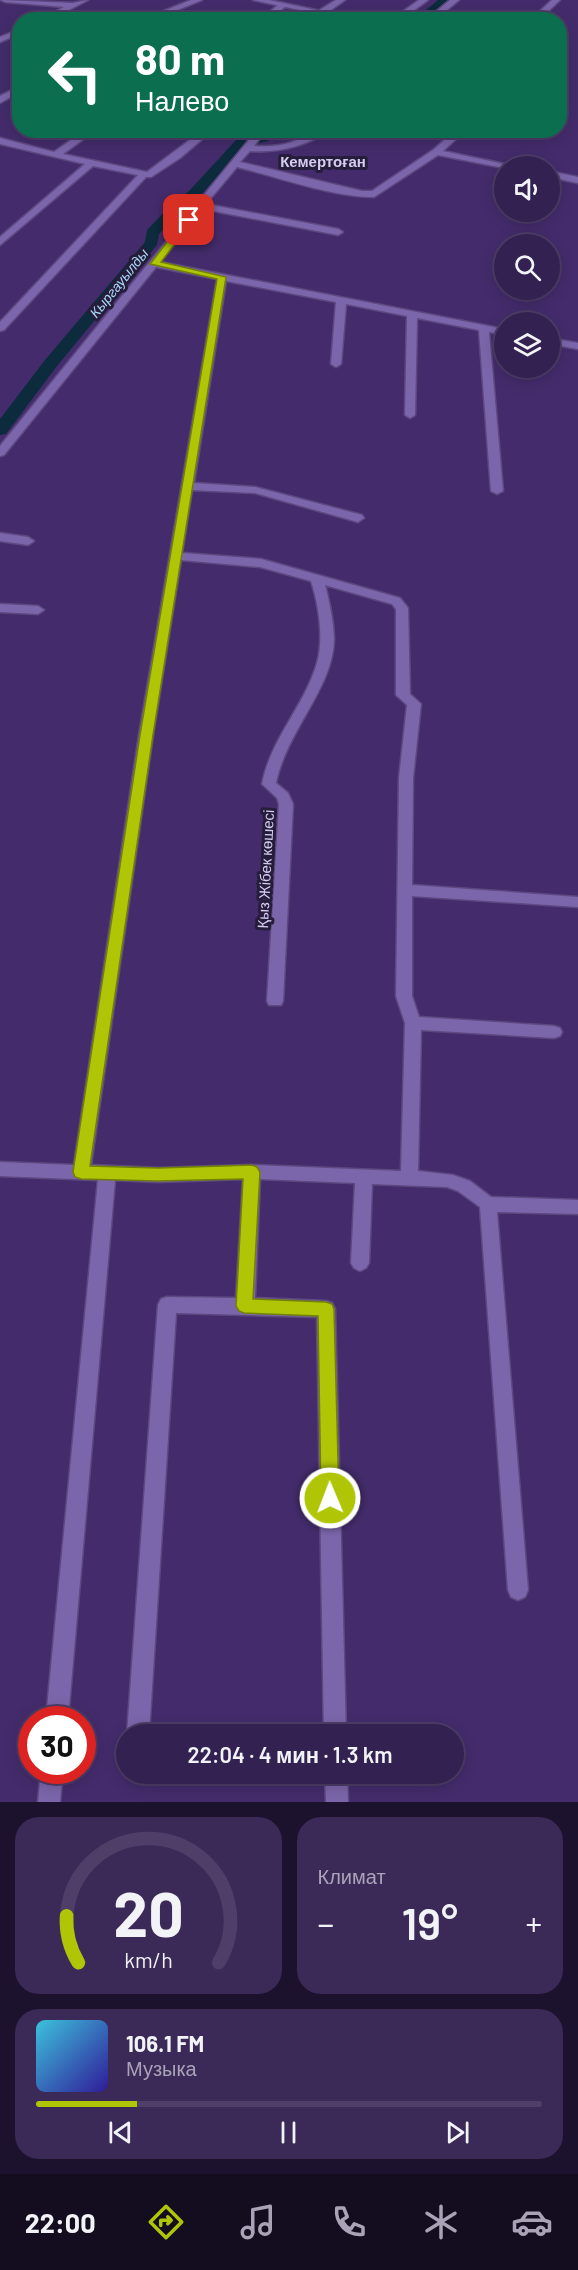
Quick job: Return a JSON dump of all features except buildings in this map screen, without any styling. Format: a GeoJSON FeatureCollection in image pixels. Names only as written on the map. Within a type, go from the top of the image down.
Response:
{"type":"FeatureCollection","features":[{"type":"Feature","properties":{"kind":"street"},"geometry":{"type":"LineString","coordinates":[[4,0],[74,5]]}},
{"type":"Feature","properties":{"kind":"street"},"geometry":{"type":"LineString","coordinates":[[60,12],[84,0]]}},
{"type":"Feature","properties":{"kind":"street"},"geometry":{"type":"LineString","coordinates":[[166,12],[198,0]]}},
{"type":"Feature","properties":{"kind":"street"},"geometry":{"type":"LineString","coordinates":[[257,0],[315,12]]}},
{"type":"Feature","properties":{"kind":"street"},"geometry":{"type":"LineString","coordinates":[[323,12],[341,0]]}},
{"type":"Feature","properties":{"kind":"street"},"geometry":{"type":"LineString","coordinates":[[407,12],[424,0]]}},
{"type":"Feature","properties":{"kind":"street"},"geometry":{"type":"LineString","coordinates":[[440,12],[455,0]]}},
{"type":"Feature","properties":{"kind":"street"},"geometry":{"type":"LineString","coordinates":[[543,12],[556,0]]}},
{"type":"Feature","properties":{"kind":"street"},"geometry":{"type":"LineString","coordinates":[[274,12],[282,6]]}},
{"type":"Feature","properties":{"kind":"street"},"geometry":{"type":"LineString","coordinates":[[55,155],[80,138]]}},
{"type":"Feature","properties":{"kind":"street"},"geometry":{"type":"LineString","coordinates":[[0,141],[148,175],[199,138]]}},
{"type":"Feature","properties":{"kind":"street"},"geometry":{"type":"LineString","coordinates":[[0,453],[256,138]]}},
{"type":"Feature","properties":{"kind":"street"},"geometry":{"type":"LineString","coordinates":[[259,138],[268,150],[287,147],[307,138]]}},
{"type":"Feature","properties":{"kind":"street"},"geometry":{"type":"LineString","coordinates":[[236,164],[312,187],[374,194],[453,138]]}},
{"type":"Feature","properties":{"kind":"street"},"geometry":{"type":"LineString","coordinates":[[0,155],[14,144]]}},
{"type":"Feature","properties":{"kind":"street"},"geometry":{"type":"LineString","coordinates":[[436,152],[494,163]]}},
{"type":"Feature","properties":{"kind":"street"},"geometry":{"type":"LineString","coordinates":[[0,242],[91,163]]}},
{"type":"Feature","properties":{"kind":"street"},"geometry":{"type":"LineString","coordinates":[[0,328],[144,174]]}},
{"type":"Feature","properties":{"kind":"street"},"geometry":{"type":"LineString","coordinates":[[560,176],[578,180]]}},
{"type":"Feature","properties":{"kind":"street"},"geometry":{"type":"LineString","coordinates":[[200,206],[338,232]]}},
{"type":"Feature","properties":{"kind":"street"},"geometry":{"type":"LineString","coordinates":[[155,264],[494,330]]}},
{"type":"Feature","properties":{"kind":"street"},"geometry":{"type":"LineString","coordinates":[[81,1172],[187,486],[222,277]]}},
{"type":"Feature","properties":{"kind":"street"},"geometry":{"type":"LineString","coordinates":[[336,364],[341,300]]}},
{"type":"Feature","properties":{"kind":"street"},"geometry":{"type":"LineString","coordinates":[[410,415],[412,314]]}},
{"type":"Feature","properties":{"kind":"street"},"geometry":{"type":"LineString","coordinates":[[484,328],[497,491]]}},
{"type":"Feature","properties":{"kind":"street"},"geometry":{"type":"LineString","coordinates":[[560,343],[578,346]]}},
{"type":"Feature","properties":{"kind":"street"},"geometry":{"type":"LineString","coordinates":[[187,486],[255,490],[358,518]]}},
{"type":"Feature","properties":{"kind":"street"},"geometry":{"type":"LineString","coordinates":[[0,537],[28,541]]}},
{"type":"Feature","properties":{"kind":"street"},"geometry":{"type":"LineString","coordinates":[[176,556],[246,561],[396,601],[402,608],[403,695],[414,704],[406,778],[404,996],[413,1023],[409,1178]]}},
{"type":"Feature","properties":{"kind":"street","name":"Қыз Жібек көшесі"},"geometry":{"type":"LineString","coordinates":[[275,1001],[286,804],[283,796],[269,784],[270,771],[278,752],[320,677],[326,657],[328,640],[322,592],[317,579]]}},
{"type":"Feature","properties":{"kind":"street"},"geometry":{"type":"LineString","coordinates":[[0,608],[38,610]]}},
{"type":"Feature","properties":{"kind":"street"},"geometry":{"type":"LineString","coordinates":[[405,890],[578,902]]}},
{"type":"Feature","properties":{"kind":"street"},"geometry":{"type":"LineString","coordinates":[[413,1023],[554,1032]]}},
{"type":"Feature","properties":{"kind":"street"},"geometry":{"type":"LineString","coordinates":[[0,1169],[158,1175],[252,1172],[447,1180],[464,1186],[488,1204],[578,1207]]}},
{"type":"Feature","properties":{"kind":"street"},"geometry":{"type":"LineString","coordinates":[[244,1306],[252,1172]]}},
{"type":"Feature","properties":{"kind":"street"},"geometry":{"type":"LineString","coordinates":[[58,1706],[106,1173]]}},
{"type":"Feature","properties":{"kind":"street"},"geometry":{"type":"LineString","coordinates":[[360,1263],[364,1176]]}},
{"type":"Feature","properties":{"kind":"street"},"geometry":{"type":"LineString","coordinates":[[488,1204],[518,1590]]}},
{"type":"Feature","properties":{"kind":"street"},"geometry":{"type":"LineString","coordinates":[[139,1724],[167,1305],[326,1309],[335,1724]]}},
{"type":"Feature","properties":{"kind":"street"},"geometry":{"type":"LineString","coordinates":[[49,1802],[51,1784]]}},
{"type":"Feature","properties":{"kind":"street"},"geometry":{"type":"LineString","coordinates":[[336,1784],[337,1802]]}},
{"type":"Feature","properties":{"kind":"waterway"},"geometry":{"type":"LineString","coordinates":[[429,12],[445,0]]}},
{"type":"Feature","properties":{"kind":"waterway","name":"Кыргауылды"},"geometry":{"type":"LineString","coordinates":[[0,430],[51,363],[152,242],[152,233],[179,205],[194,194],[241,143],[263,138]]}},
{"type":"Feature","properties":{"kind":"district","name":"Кемертоған"},"geometry":{"type":"Point","coordinates":[323,162]}},
{"type":"Feature","properties":{"kind":"route"},"geometry":{"type":"LineString","coordinates":[[189,220],[155,264],[222,277],[147,735],[81,1172],[158,1175],[252,1172],[244,1306],[326,1309],[330,1498]]}}]}
